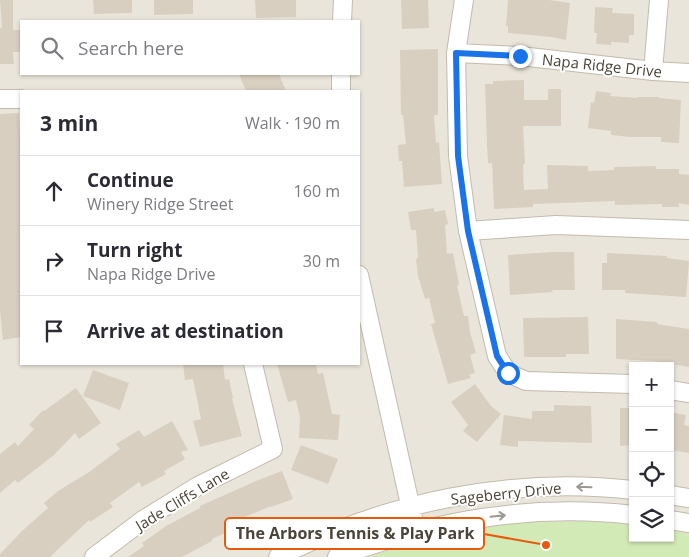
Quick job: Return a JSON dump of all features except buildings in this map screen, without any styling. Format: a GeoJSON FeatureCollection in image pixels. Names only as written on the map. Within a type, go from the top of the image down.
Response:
{"type":"FeatureCollection","features":[{"type":"Feature","properties":{"kind":"street"},"geometry":{"type":"LineString","coordinates":[[342,20],[343,0]]}},
{"type":"Feature","properties":{"kind":"street"},"geometry":{"type":"LineString","coordinates":[[464,0],[456,53],[458,156],[468,231],[497,356],[508,373],[526,381],[629,384]]}},
{"type":"Feature","properties":{"kind":"street"},"geometry":{"type":"LineString","coordinates":[[653,71],[659,0]]}},
{"type":"Feature","properties":{"kind":"street","name":"Napa Ridge Drive"},"geometry":{"type":"LineString","coordinates":[[456,53],[520,56],[653,71],[689,73]]}},
{"type":"Feature","properties":{"kind":"street"},"geometry":{"type":"LineString","coordinates":[[341,75],[341,90]]}},
{"type":"Feature","properties":{"kind":"street"},"geometry":{"type":"LineString","coordinates":[[0,99],[20,99]]}},
{"type":"Feature","properties":{"kind":"street"},"geometry":{"type":"LineString","coordinates":[[468,231],[556,225],[689,230]]}},
{"type":"Feature","properties":{"kind":"street"},"geometry":{"type":"LineString","coordinates":[[360,279],[416,530]]}},
{"type":"Feature","properties":{"kind":"street","name":"Jade Cliffs Lane"},"geometry":{"type":"LineString","coordinates":[[94,557],[143,520],[198,486],[273,449],[253,365]]}},
{"type":"Feature","properties":{"kind":"street"},"geometry":{"type":"LineString","coordinates":[[674,391],[689,393]]}},
{"type":"Feature","properties":{"kind":"street","name":"Sageberry Drive"},"geometry":{"type":"LineString","coordinates":[[278,557],[301,545],[365,520],[410,507],[468,495],[539,487],[629,490]]}},
{"type":"Feature","properties":{"kind":"street"},"geometry":{"type":"LineString","coordinates":[[674,496],[689,498]]}},
{"type":"Feature","properties":{"kind":"street","name":"Sageberry Drive"},"geometry":{"type":"LineString","coordinates":[[337,557],[416,530],[476,518],[539,512],[629,515]]}},
{"type":"Feature","properties":{"kind":"street"},"geometry":{"type":"LineString","coordinates":[[674,521],[689,523]]}},
{"type":"Feature","properties":{"kind":"shaded area"},"geometry":{"type":"Polygon","coordinates":[[[0,0],[689,0],[689,557],[0,557],[0,0]]]}},
{"type":"Feature","properties":{"kind":"green space"},"geometry":{"type":"Polygon","coordinates":[[[585,521],[629,525],[629,542],[674,542],[674,531],[689,534],[689,557],[366,557],[445,534],[515,523],[585,521]]]}},
{"type":"Feature","properties":{"kind":"place","name":"The Arbors Tennis & Play Park"},"geometry":{"type":"Point","coordinates":[546,545]}},
{"type":"Feature","properties":{"kind":"route"},"geometry":{"type":"LineString","coordinates":[[508,373],[497,356],[468,231],[458,156],[456,53],[520,56]]}}]}
